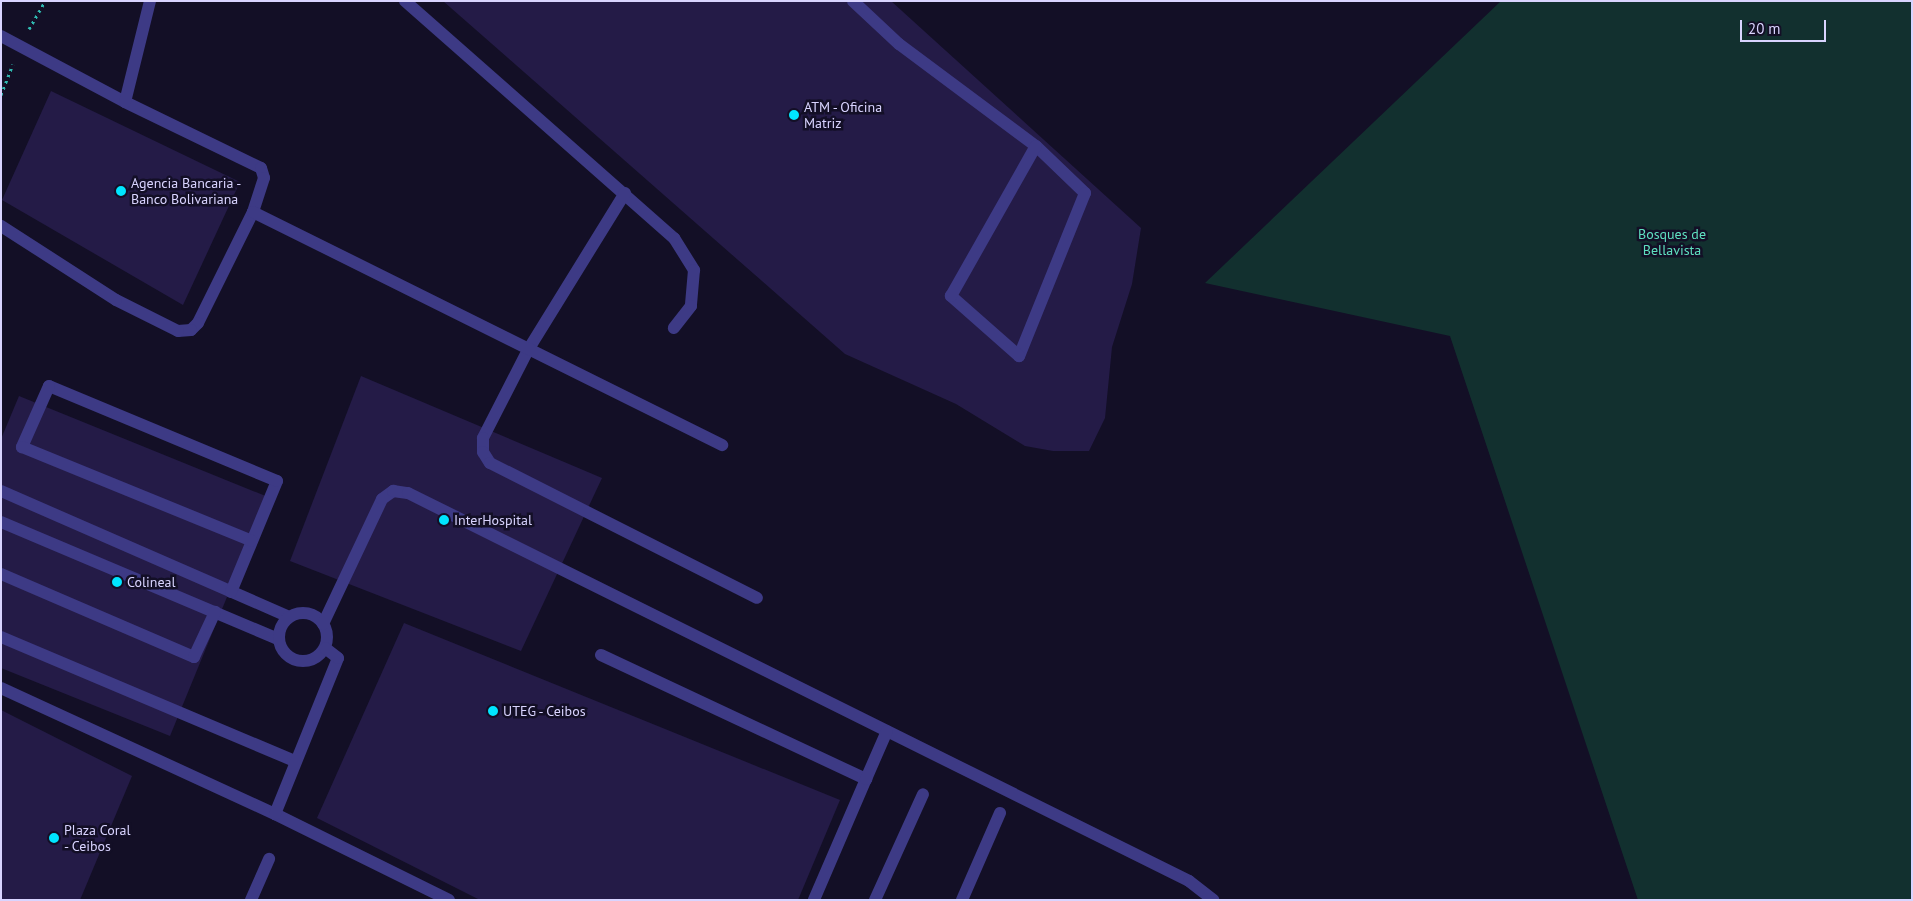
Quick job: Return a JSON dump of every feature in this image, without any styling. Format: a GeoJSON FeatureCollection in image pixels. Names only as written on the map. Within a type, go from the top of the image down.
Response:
{"type":"FeatureCollection","features":[{"type":"Feature","properties":{"kind":"lane"},"geometry":{"type":"LineString","coordinates":[[125,102],[150,1]]}},
{"type":"Feature","properties":{"kind":"lane"},"geometry":{"type":"LineString","coordinates":[[405,1],[674,238],[694,270],[691,306],[674,328]]}},
{"type":"Feature","properties":{"kind":"lane"},"geometry":{"type":"LineString","coordinates":[[852,1],[899,44],[1036,146],[1085,193],[1019,356],[951,296],[1036,146]]}},
{"type":"Feature","properties":{"kind":"lane"},"geometry":{"type":"LineString","coordinates":[[1,36],[125,102],[261,168],[264,178],[252,212],[198,323],[191,330],[178,330],[116,300],[1,226]]}},
{"type":"Feature","properties":{"kind":"lane"},"geometry":{"type":"LineString","coordinates":[[625,193],[528,350],[484,438],[483,452],[490,463],[757,598]]}},
{"type":"Feature","properties":{"kind":"lane"},"geometry":{"type":"LineString","coordinates":[[252,212],[722,445]]}},
{"type":"Feature","properties":{"kind":"lane"},"geometry":{"type":"LineString","coordinates":[[231,592],[252,542],[277,481],[50,386],[22,446],[252,542]]}},
{"type":"Feature","properties":{"kind":"lane"},"geometry":{"type":"LineString","coordinates":[[1,491],[289,617]]}},
{"type":"Feature","properties":{"kind":"lane"},"geometry":{"type":"LineString","coordinates":[[323,624],[382,499],[393,491],[408,493],[1189,881],[1213,900]]}},
{"type":"Feature","properties":{"kind":"lane"},"geometry":{"type":"LineString","coordinates":[[1,522],[278,639]]}},
{"type":"Feature","properties":{"kind":"lane"},"geometry":{"type":"LineString","coordinates":[[1,574],[194,657],[215,612]]}},
{"type":"Feature","properties":{"kind":"lane"},"geometry":{"type":"LineString","coordinates":[[301,613],[314,615],[323,624],[327,636],[324,648],[316,657],[304,661],[292,659],[282,651],[278,639],[281,626],[289,617],[301,613]]}},
{"type":"Feature","properties":{"kind":"lane"},"geometry":{"type":"LineString","coordinates":[[1,637],[295,762]]}},
{"type":"Feature","properties":{"kind":"lane"},"geometry":{"type":"LineString","coordinates":[[275,814],[338,658],[324,648]]}},
{"type":"Feature","properties":{"kind":"lane"},"geometry":{"type":"LineString","coordinates":[[601,654],[866,779]]}},
{"type":"Feature","properties":{"kind":"lane"},"geometry":{"type":"LineString","coordinates":[[1,688],[275,814],[449,900]]}},
{"type":"Feature","properties":{"kind":"lane"},"geometry":{"type":"LineString","coordinates":[[814,900],[887,731]]}},
{"type":"Feature","properties":{"kind":"lane"},"geometry":{"type":"LineString","coordinates":[[875,900],[923,794]]}},
{"type":"Feature","properties":{"kind":"lane"},"geometry":{"type":"LineString","coordinates":[[962,900],[1000,813]]}},
{"type":"Feature","properties":{"kind":"lane"},"geometry":{"type":"LineString","coordinates":[[251,900],[269,859]]}},
{"type":"Feature","properties":{"kind":"green space","name":"Bosques de Bellavista"},"geometry":{"type":"Polygon","coordinates":[[[1501,1],[1912,1],[1912,900],[1638,900],[1450,336],[1205,283],[1501,1]]]}},
{"type":"Feature","properties":{"kind":"building","name":"ATM - Oficina Matriz"},"geometry":{"type":"Polygon","coordinates":[[[443,1],[891,1],[1141,228],[1132,284],[1112,347],[1105,418],[1089,451],[1053,451],[1025,446],[956,404],[845,354],[443,1]]]}},
{"type":"Feature","properties":{"kind":"building","name":"Agencia Bancaria - Banco Bolivariana"},"geometry":{"type":"Polygon","coordinates":[[[51,91],[240,182],[183,305],[2,200],[51,91]]]}},
{"type":"Feature","properties":{"kind":"building","name":"InterHospital"},"geometry":{"type":"Polygon","coordinates":[[[361,376],[602,478],[521,651],[290,561],[361,376]]]}},
{"type":"Feature","properties":{"kind":"building","name":"Colineal"},"geometry":{"type":"Polygon","coordinates":[[[19,396],[268,497],[170,736],[1,668],[1,439],[19,396]]]}},
{"type":"Feature","properties":{"kind":"building","name":"UTEG - Ceibos"},"geometry":{"type":"Polygon","coordinates":[[[404,623],[840,800],[798,900],[480,900],[317,818],[404,623]]]}},
{"type":"Feature","properties":{"kind":"building","name":"Plaza Coral - Ceibos"},"geometry":{"type":"Polygon","coordinates":[[[1,710],[132,776],[80,900],[1,900],[1,710]]]}},
{"type":"Feature","properties":{"kind":"place","name":"ATM - Oficina Matriz"},"geometry":{"type":"Point","coordinates":[794,115]}},
{"type":"Feature","properties":{"kind":"place","name":"Agencia Bancaria - Banco Bolivariana"},"geometry":{"type":"Point","coordinates":[121,191]}},
{"type":"Feature","properties":{"kind":"place","name":"InterHospital"},"geometry":{"type":"Point","coordinates":[444,520]}},
{"type":"Feature","properties":{"kind":"place","name":"Colineal"},"geometry":{"type":"Point","coordinates":[117,582]}},
{"type":"Feature","properties":{"kind":"place","name":"UTEG - Ceibos"},"geometry":{"type":"Point","coordinates":[493,711]}},
{"type":"Feature","properties":{"kind":"place","name":"Plaza Coral - Ceibos"},"geometry":{"type":"Point","coordinates":[54,838]}}]}
